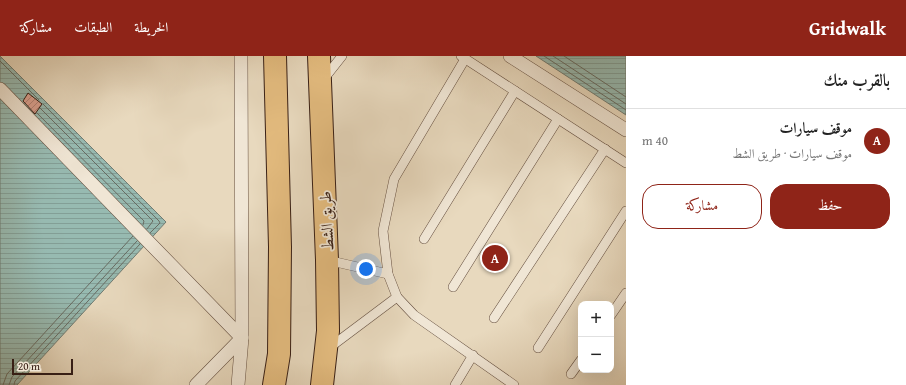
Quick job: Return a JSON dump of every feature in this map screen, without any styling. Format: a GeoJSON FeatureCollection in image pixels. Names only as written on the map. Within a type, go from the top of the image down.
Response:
{"type":"FeatureCollection","features":[{"type":"Feature","properties":{"kind":"highway"},"geometry":{"type":"LineString","coordinates":[[274,385],[279,354],[280,247],[275,56]]}},
{"type":"Feature","properties":{"kind":"highway","name":"طريق الشط"},"geometry":{"type":"LineString","coordinates":[[319,56],[327,260],[328,331],[322,385]]}},
{"type":"Feature","properties":{"kind":"street"},"geometry":{"type":"LineString","coordinates":[[238,385],[242,338],[241,56]]}},
{"type":"Feature","properties":{"kind":"street"},"geometry":{"type":"LineString","coordinates":[[510,56],[626,130]]}},
{"type":"Feature","properties":{"kind":"street"},"geometry":{"type":"LineString","coordinates":[[0,89],[242,338]]}},
{"type":"Feature","properties":{"kind":"street"},"geometry":{"type":"LineString","coordinates":[[196,385],[242,338]]}},
{"type":"Feature","properties":{"kind":"lane"},"geometry":{"type":"LineString","coordinates":[[320,84],[342,56]]}},
{"type":"Feature","properties":{"kind":"lane"},"geometry":{"type":"LineString","coordinates":[[514,385],[414,315],[397,298],[388,274],[383,231],[394,179],[462,57],[626,163]]}},
{"type":"Feature","properties":{"kind":"lane"},"geometry":{"type":"LineString","coordinates":[[424,239],[515,91]]}},
{"type":"Feature","properties":{"kind":"lane"},"geometry":{"type":"LineString","coordinates":[[453,287],[558,119]]}},
{"type":"Feature","properties":{"kind":"lane"},"geometry":{"type":"LineString","coordinates":[[494,318],[605,149]]}},
{"type":"Feature","properties":{"kind":"lane"},"geometry":{"type":"LineString","coordinates":[[538,348],[626,211]]}},
{"type":"Feature","properties":{"kind":"lane"},"geometry":{"type":"LineString","coordinates":[[327,260],[388,274]]}},
{"type":"Feature","properties":{"kind":"lane"},"geometry":{"type":"LineString","coordinates":[[614,311],[626,293]]}},
{"type":"Feature","properties":{"kind":"lane"},"geometry":{"type":"LineString","coordinates":[[326,350],[397,298]]}},
{"type":"Feature","properties":{"kind":"lane"},"geometry":{"type":"LineString","coordinates":[[454,385],[473,355]]}},
{"type":"Feature","properties":{"kind":"lane"},"geometry":{"type":"LineString","coordinates":[[571,374],[578,364]]}},
{"type":"Feature","properties":{"kind":"water"},"geometry":{"type":"Polygon","coordinates":[[[0,56],[166,222],[17,385],[0,385],[0,56]]]}},
{"type":"Feature","properties":{"kind":"water"},"geometry":{"type":"Polygon","coordinates":[[[536,56],[626,56],[626,115],[536,56]]]}},
{"type":"Feature","properties":{"kind":"building"},"geometry":{"type":"Polygon","coordinates":[[[28,93],[42,104],[35,114],[23,101],[28,93]]]}},
{"type":"Feature","properties":{"kind":"place","name":"موقف سيارات"},"geometry":{"type":"Point","coordinates":[495,258]}}]}
